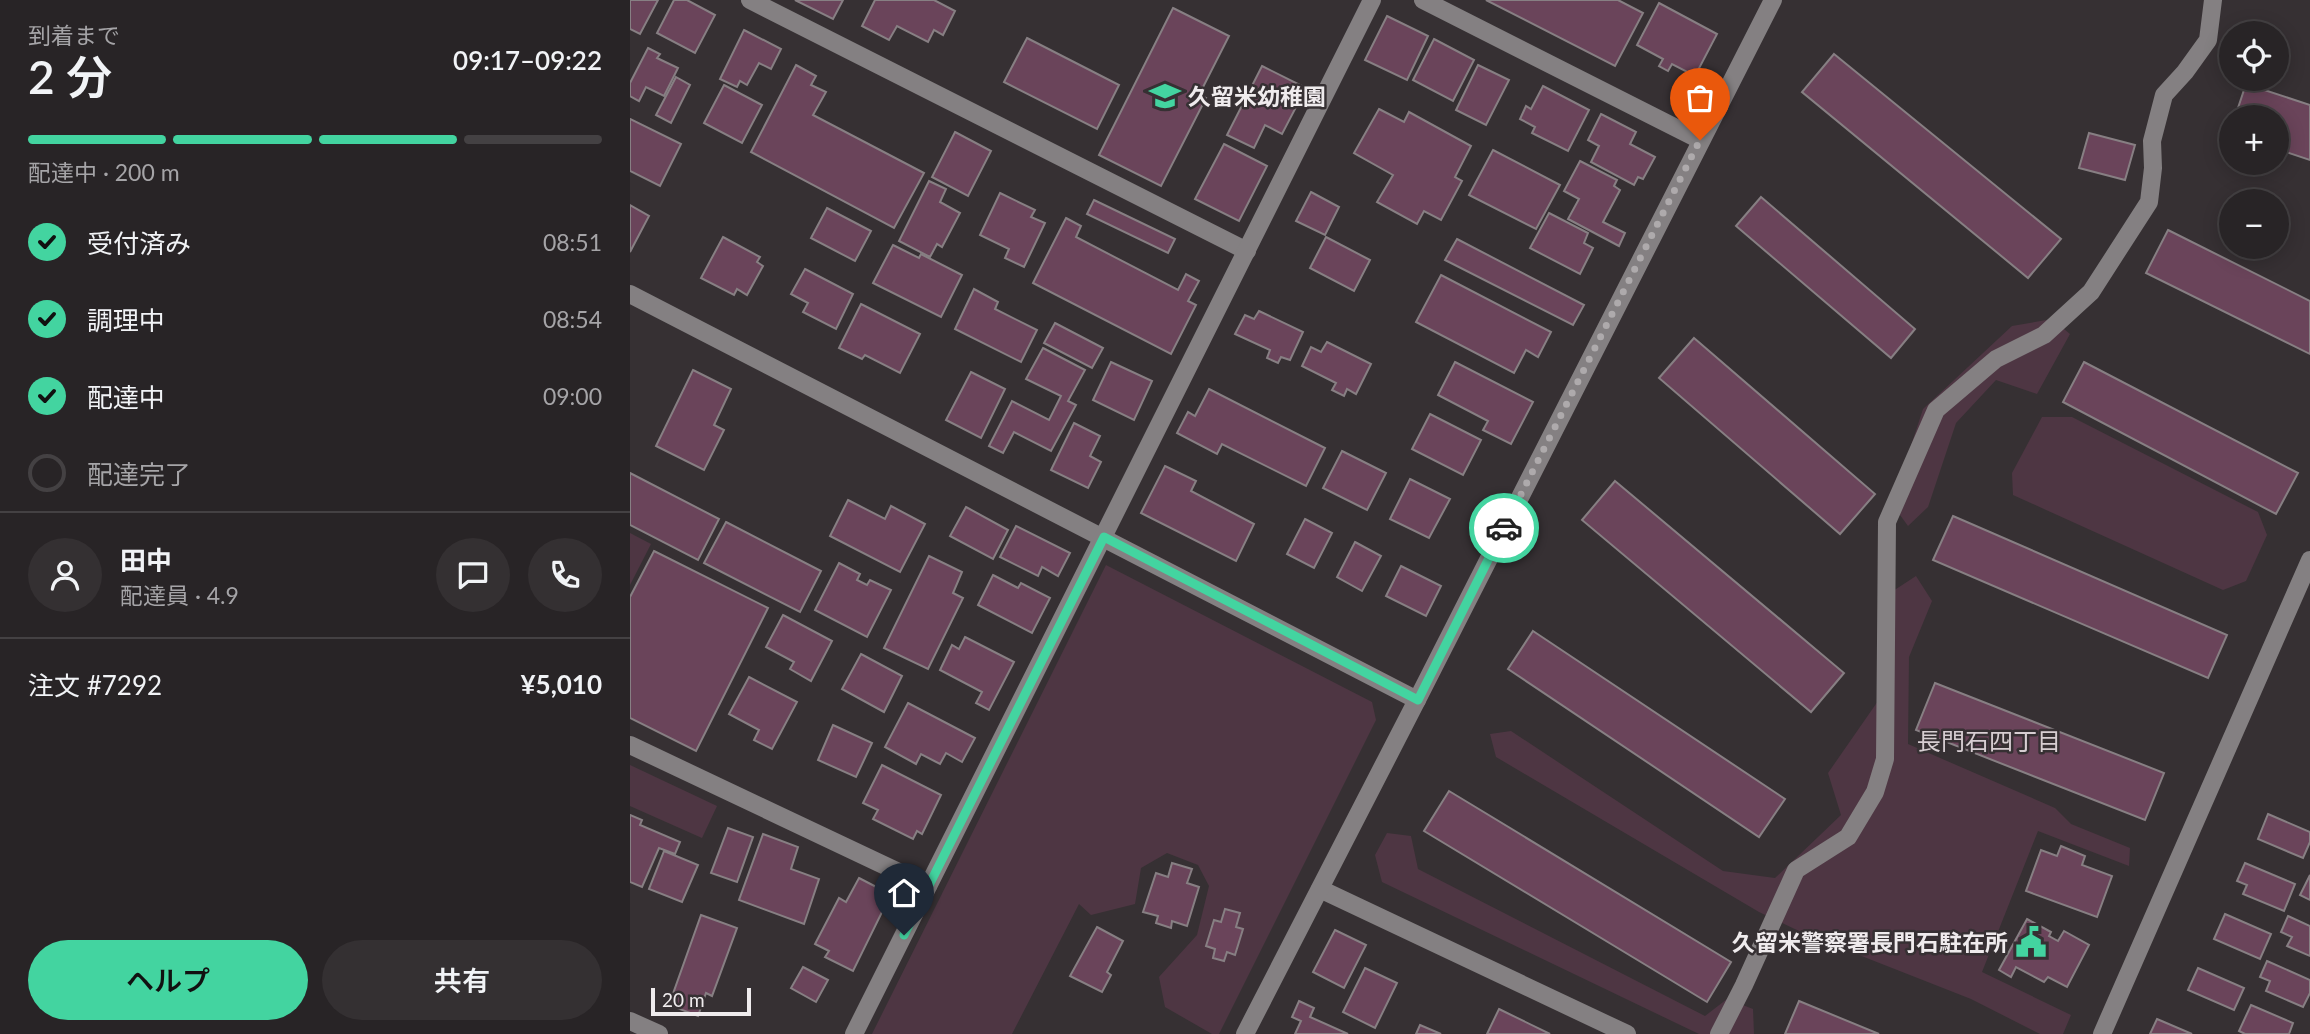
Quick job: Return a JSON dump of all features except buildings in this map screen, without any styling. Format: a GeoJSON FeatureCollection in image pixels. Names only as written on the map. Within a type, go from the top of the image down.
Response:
{"type":"FeatureCollection","features":[{"type":"Feature","properties":{"kind":"street"},"geometry":{"type":"LineString","coordinates":[[750,0],[1247,251]]}},
{"type":"Feature","properties":{"kind":"street"},"geometry":{"type":"LineString","coordinates":[[854,1034],[1372,0]]}},
{"type":"Feature","properties":{"kind":"street"},"geometry":{"type":"LineString","coordinates":[[1423,0],[1700,140]]}},
{"type":"Feature","properties":{"kind":"street"},"geometry":{"type":"LineString","coordinates":[[1245,1034],[1418,700],[1773,0]]}},
{"type":"Feature","properties":{"kind":"street"},"geometry":{"type":"LineString","coordinates":[[1718,1034],[1744,985],[1796,870],[1848,837],[1875,792],[1885,759],[1887,522],[1936,410],[1996,359],[2044,335],[2091,292],[2149,202],[2153,168],[2152,141],[2164,95],[2208,40],[2213,0]]}},
{"type":"Feature","properties":{"kind":"street"},"geometry":{"type":"LineString","coordinates":[[630,294],[1418,700]]}},
{"type":"Feature","properties":{"kind":"street"},"geometry":{"type":"LineString","coordinates":[[2102,1034],[2304,593],[2310,560]]}},
{"type":"Feature","properties":{"kind":"street"},"geometry":{"type":"LineString","coordinates":[[630,745],[928,886]]}},
{"type":"Feature","properties":{"kind":"street"},"geometry":{"type":"LineString","coordinates":[[1320,889],[1627,1034]]}},
{"type":"Feature","properties":{"kind":"street"},"geometry":{"type":"LineString","coordinates":[[630,1021],[659,1034]]}},
{"type":"Feature","properties":{"kind":"shaded area"},"geometry":{"type":"Polygon","coordinates":[[[2052,319],[2070,334],[2037,394],[1996,380],[1956,423],[1928,507],[1908,526],[1892,504],[1923,409],[2012,326],[2052,319]]]}},
{"type":"Feature","properties":{"kind":"shaded area"},"geometry":{"type":"Polygon","coordinates":[[[2042,417],[2072,417],[2258,512],[2267,535],[2246,581],[2223,590],[2013,495],[2012,473],[2042,417]]]}},
{"type":"Feature","properties":{"kind":"shaded area"},"geometry":{"type":"Polygon","coordinates":[[[630,533],[651,544],[630,585],[630,533]]]}},
{"type":"Feature","properties":{"kind":"shaded area"},"geometry":{"type":"Polygon","coordinates":[[[1106,565],[1372,702],[1376,720],[1219,1034],[1212,1034],[1165,1007],[1159,977],[1197,935],[1209,886],[1198,865],[1167,853],[1141,868],[1135,904],[1091,915],[1079,904],[1012,1034],[872,1034],[1106,565]]]}},
{"type":"Feature","properties":{"kind":"shaded area"},"geometry":{"type":"Polygon","coordinates":[[[1916,576],[1932,601],[1909,657],[1908,744],[2055,808],[2071,824],[2130,848],[2129,866],[2038,831],[1982,972],[2071,1015],[2063,1034],[2040,1034],[1971,999],[1803,933],[1759,912],[1496,757],[1490,734],[1511,731],[1723,871],[1775,878],[1841,815],[1828,773],[1894,678],[1893,591],[1916,576]]]}},
{"type":"Feature","properties":{"kind":"shaded area"},"geometry":{"type":"Polygon","coordinates":[[[630,765],[717,806],[702,838],[630,806],[630,765]]]}},
{"type":"Feature","properties":{"kind":"shaded area"},"geometry":{"type":"Polygon","coordinates":[[[1387,833],[1411,836],[1418,869],[1705,1016],[1727,999],[1753,1009],[1754,1034],[1699,1034],[1382,882],[1375,855],[1387,833]]]}},
{"type":"Feature","properties":{"kind":"way so far"},"geometry":{"type":"LineString","coordinates":[[1504,528],[1700,140]]}},
{"type":"Feature","properties":{"kind":"place","name":"久留米幼稚園"},"geometry":{"type":"Point","coordinates":[1165,96]}},
{"type":"Feature","properties":{"kind":"place","name":"久留米警察署長門石駐在所"},"geometry":{"type":"Point","coordinates":[2031,942]}},
{"type":"Feature","properties":{"kind":"district","name":"長門石四丁目"},"geometry":{"type":"Point","coordinates":[1989,740]}},
{"type":"Feature","properties":{"kind":"route"},"geometry":{"type":"LineString","coordinates":[[904,935],[1104,537],[1418,700],[1504,528]]}}]}
